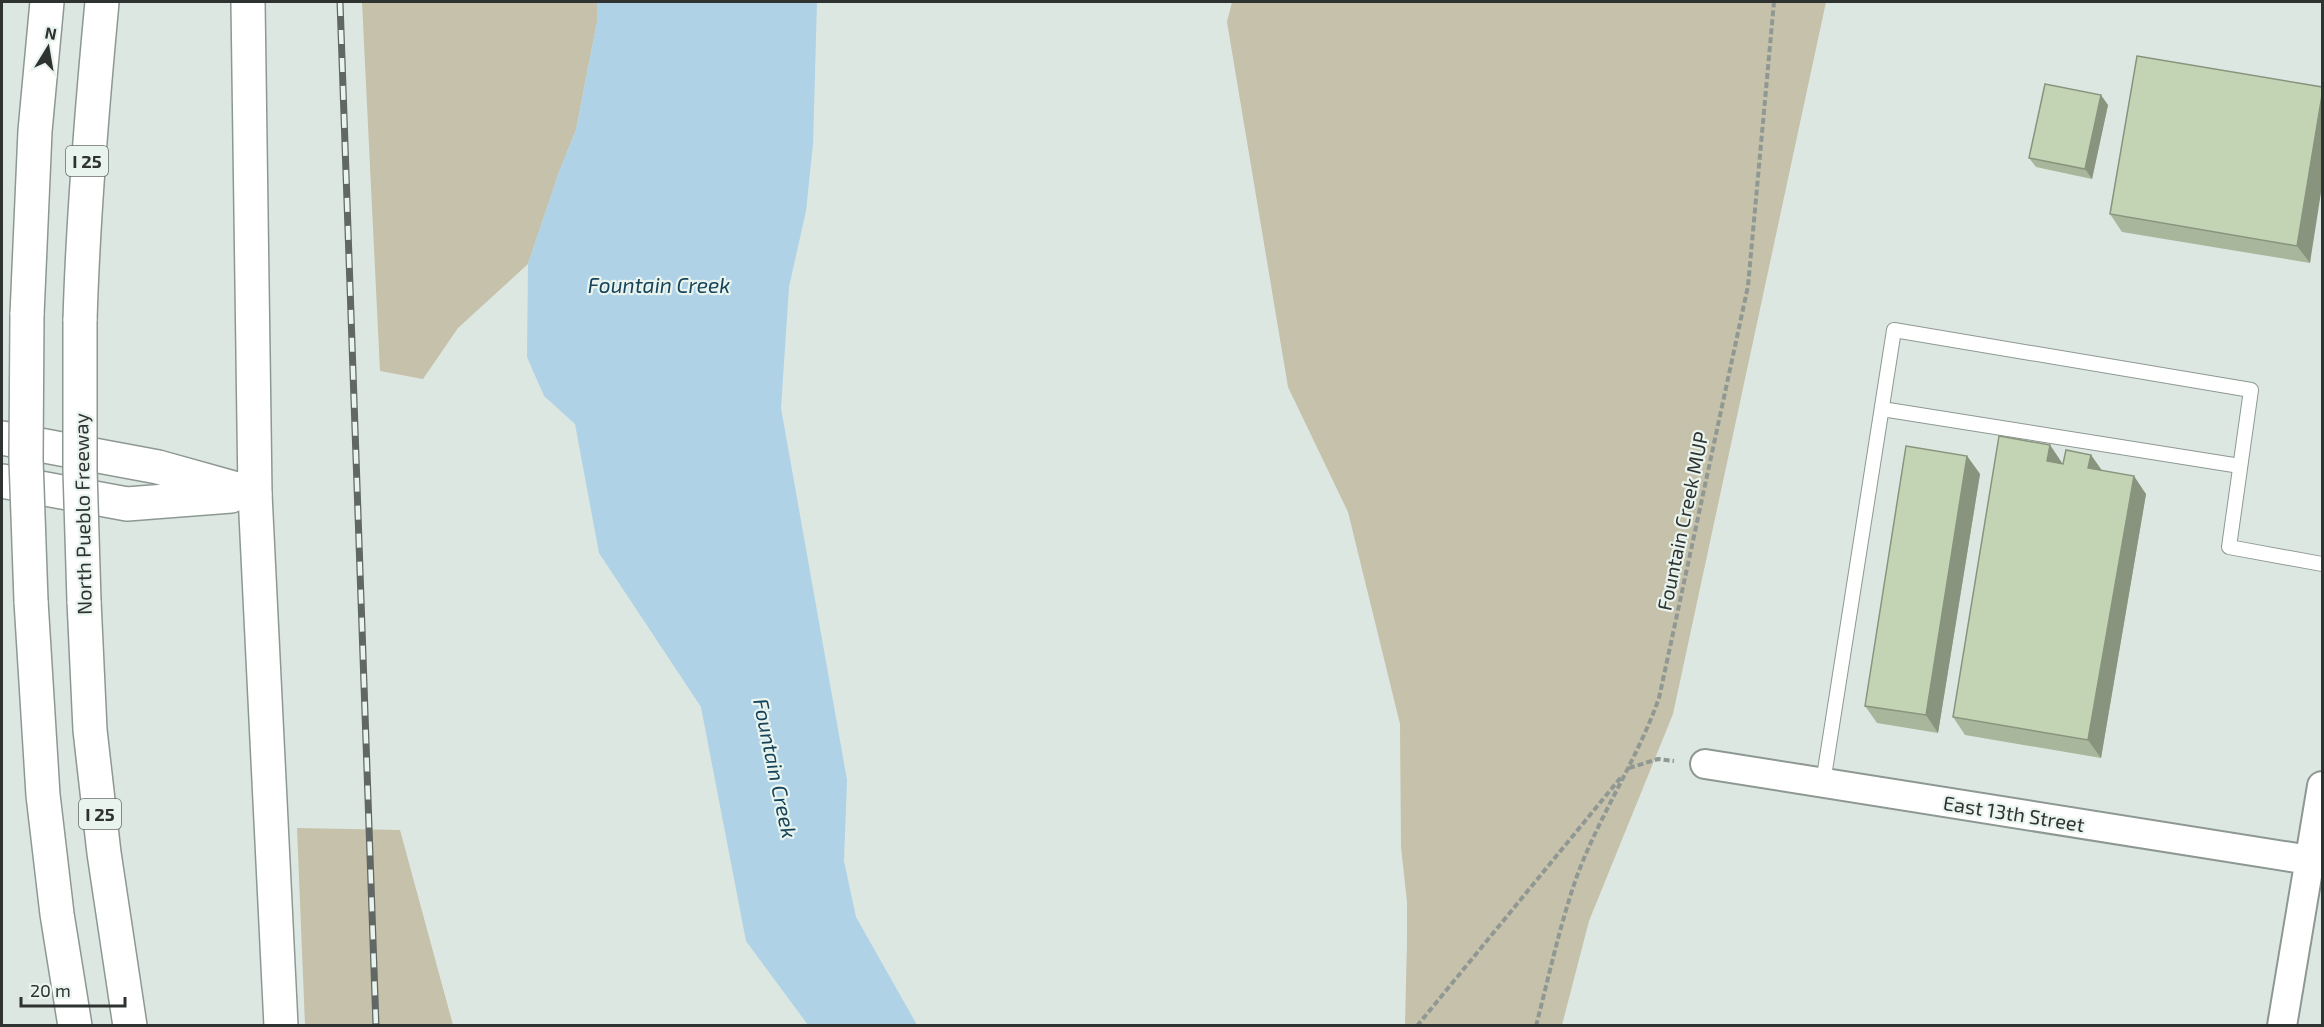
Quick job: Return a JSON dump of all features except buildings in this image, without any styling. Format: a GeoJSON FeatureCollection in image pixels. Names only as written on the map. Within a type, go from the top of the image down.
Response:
{"type":"FeatureCollection","features":[{"type":"Feature","properties":{"kind":"main road"},"geometry":{"type":"LineString","coordinates":[[47,2],[35,131],[27,315],[26,459],[31,601],[43,795],[57,914],[75,1026]]}},
{"type":"Feature","properties":{"kind":"main road","name":"North Pueblo Freeway"},"geometry":{"type":"LineString","coordinates":[[102,2],[82,239],[80,470],[92,741],[104,853],[130,1026]]}},
{"type":"Feature","properties":{"kind":"main road"},"geometry":{"type":"LineString","coordinates":[[248,2],[255,494],[281,1026]]}},
{"type":"Feature","properties":{"kind":"main road"},"geometry":{"type":"LineString","coordinates":[[2,438],[158,467],[255,494]]}},
{"type":"Feature","properties":{"kind":"main road"},"geometry":{"type":"LineString","coordinates":[[2,481],[127,504],[255,494]]}},
{"type":"Feature","properties":{"kind":"street","name":"East 13th Street"},"geometry":{"type":"LineString","coordinates":[[1705,764],[2316,861]]}},
{"type":"Feature","properties":{"kind":"street"},"geometry":{"type":"LineString","coordinates":[[2282,1026],[2316,861],[2322,786]]}},
{"type":"Feature","properties":{"kind":"lane"},"geometry":{"type":"LineString","coordinates":[[1823,783],[1894,330],[2251,390],[2229,547],[2322,564]]}},
{"type":"Feature","properties":{"kind":"lane"},"geometry":{"type":"LineString","coordinates":[[1882,409],[2240,466]]}},
{"type":"Feature","properties":{"kind":"path","name":"Fountain Creek MUP"},"geometry":{"type":"LineString","coordinates":[[1536,1026],[1578,875],[1611,800],[1647,732],[1659,698],[1748,286],[1774,2]]}},
{"type":"Feature","properties":{"kind":"path"},"geometry":{"type":"LineString","coordinates":[[1417,1026],[1629,768],[1658,759],[1705,764]]}},
{"type":"Feature","properties":{"kind":"shaded area"},"geometry":{"type":"Polygon","coordinates":[[[362,2],[597,2],[597,22],[576,130],[559,172],[528,264],[458,328],[423,379],[380,371],[362,2]]]}},
{"type":"Feature","properties":{"kind":"shaded area"},"geometry":{"type":"Polygon","coordinates":[[[1232,2],[1826,2],[1673,714],[1589,921],[1562,1025],[1405,1025],[1407,902],[1401,847],[1400,724],[1348,512],[1288,387],[1227,22],[1232,2]]]}},
{"type":"Feature","properties":{"kind":"shaded area"},"geometry":{"type":"Polygon","coordinates":[[[297,828],[400,830],[453,1025],[305,1025],[297,828]]]}},
{"type":"Feature","properties":{"kind":"water","name":"Fountain Creek"},"geometry":{"type":"Polygon","coordinates":[[[597,2],[817,2],[813,144],[806,211],[789,287],[781,408],[847,780],[844,861],[856,917],[917,1025],[808,1025],[746,941],[701,707],[599,553],[575,424],[544,396],[527,357],[528,264],[559,172],[576,130],[597,22],[597,2]]]}},
{"type":"Feature","properties":{"kind":"railway"},"geometry":{"type":"LineString","coordinates":[[340,2],[376,1026]]}}]}
